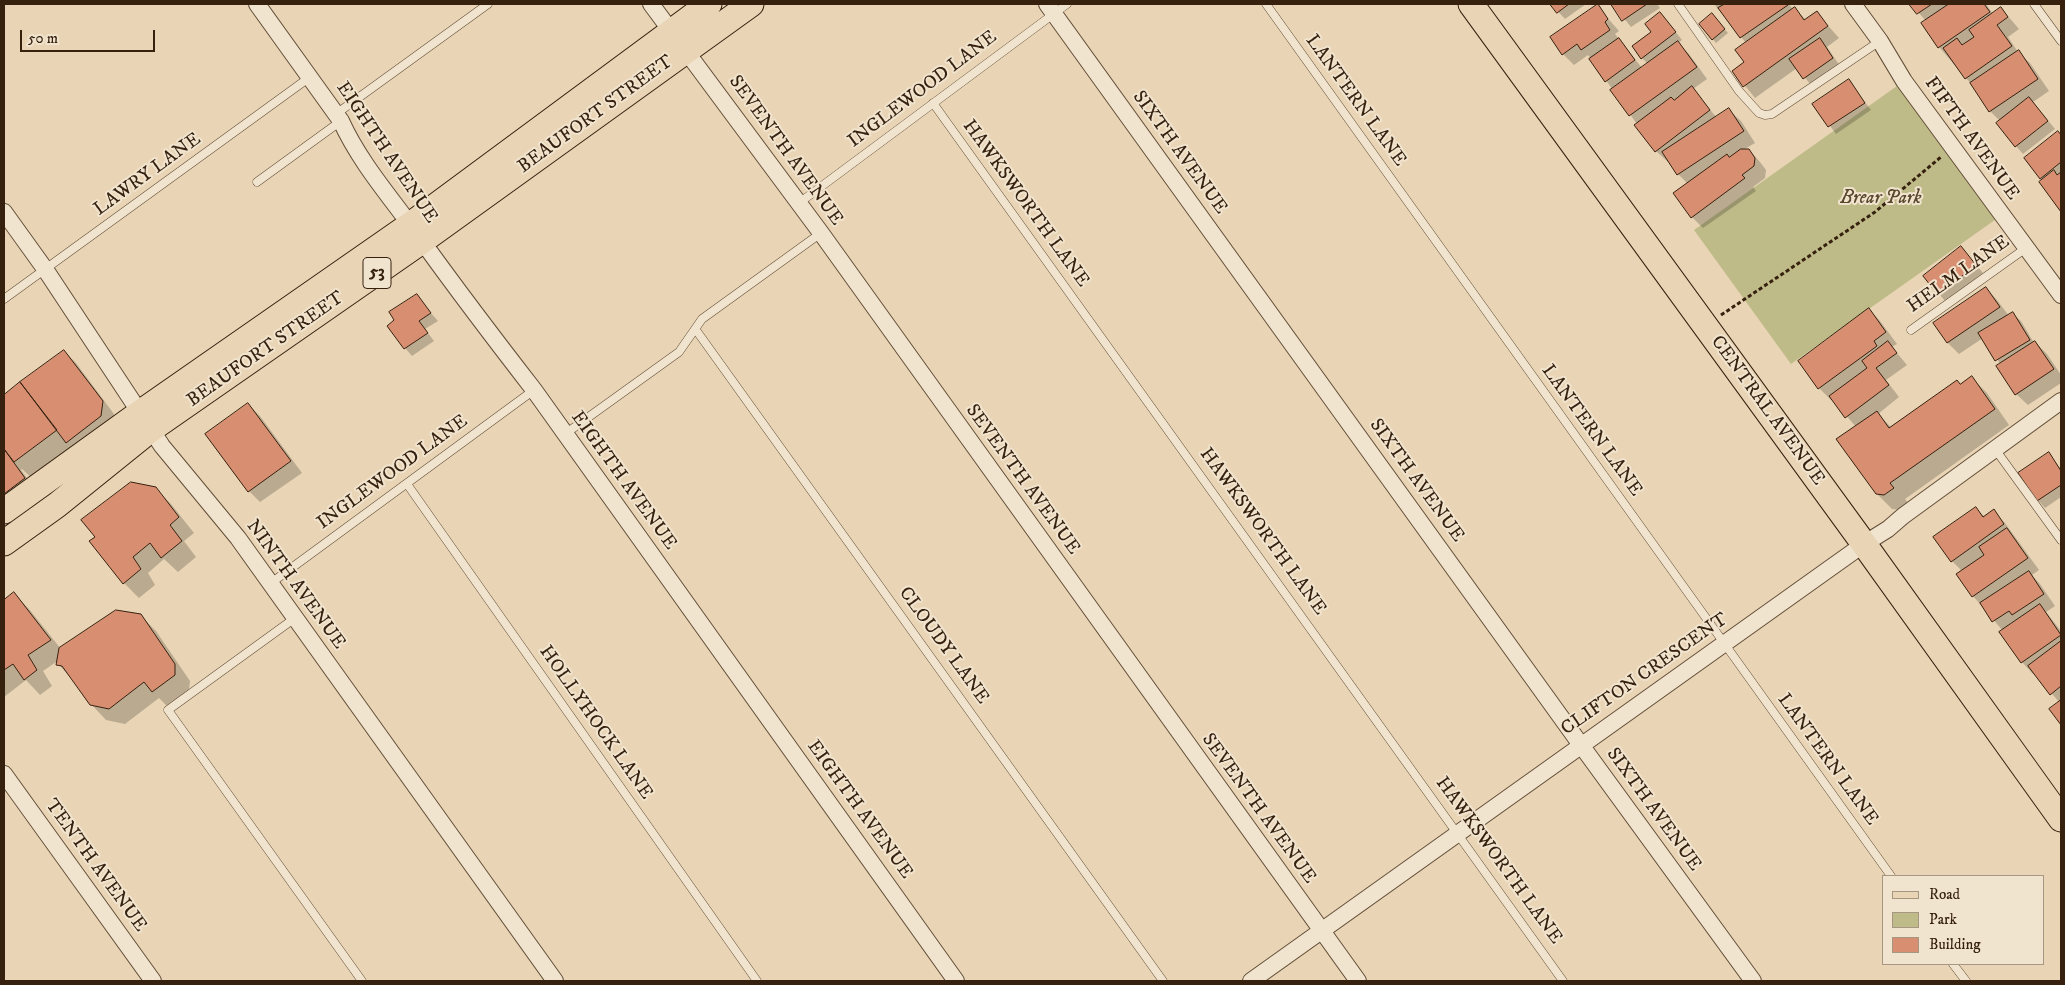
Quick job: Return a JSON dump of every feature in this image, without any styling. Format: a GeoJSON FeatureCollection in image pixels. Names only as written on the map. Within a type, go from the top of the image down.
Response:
{"type":"FeatureCollection","features":[{"type":"Feature","properties":{"kind":"main road","name":"BEAUFORT STREET"},"geometry":{"type":"LineString","coordinates":[[416,233],[671,31],[709,4]]}},
{"type":"Feature","properties":{"kind":"main road","name":"BEAUFORT STREET"},"geometry":{"type":"LineString","coordinates":[[4,511],[145,421],[751,4]]}},
{"type":"Feature","properties":{"kind":"main road","name":"CENTRAL AVENUE"},"geometry":{"type":"LineString","coordinates":[[1472,4],[2061,819]]}},
{"type":"Feature","properties":{"kind":"main road","name":"BEAUFORT STREET"},"geometry":{"type":"LineString","coordinates":[[4,543],[57,505],[145,421]]}},
{"type":"Feature","properties":{"kind":"street","name":"EIGHTH AVENUE"},"geometry":{"type":"LineString","coordinates":[[257,4],[339,117],[351,142],[416,233],[534,390],[956,981]]}},
{"type":"Feature","properties":{"kind":"street","name":"SEVENTH AVENUE"},"geometry":{"type":"LineString","coordinates":[[651,4],[821,233],[1358,981]]}},
{"type":"Feature","properties":{"kind":"street","name":"FIFTH AVENUE"},"geometry":{"type":"LineString","coordinates":[[1853,4],[1880,41],[1896,69],[2061,295]]}},
{"type":"Feature","properties":{"kind":"street","name":"SIXTH AVENUE"},"geometry":{"type":"LineString","coordinates":[[1056,7],[1581,745],[1753,981]]}},
{"type":"Feature","properties":{"kind":"street","name":"NINTH AVENUE"},"geometry":{"type":"LineString","coordinates":[[4,212],[45,269],[145,421],[238,538],[271,583],[555,981]]}},
{"type":"Feature","properties":{"kind":"street","name":"CLIFTON CRESCENT"},"geometry":{"type":"LineString","coordinates":[[1251,981],[1724,643],[1888,529],[1903,516],[2061,401]]}},
{"type":"Feature","properties":{"kind":"street","name":"TENTH AVENUE"},"geometry":{"type":"LineString","coordinates":[[4,774],[153,981]]}},
{"type":"Feature","properties":{"kind":"lane"},"geometry":{"type":"LineString","coordinates":[[257,182],[488,4]]}},
{"type":"Feature","properties":{"kind":"lane","name":"LANTERN LANE"},"geometry":{"type":"LineString","coordinates":[[1266,4],[1890,875]]}},
{"type":"Feature","properties":{"kind":"lane"},"geometry":{"type":"LineString","coordinates":[[1678,4],[1739,91],[1758,113],[1765,116],[1772,114],[1880,41]]}},
{"type":"Feature","properties":{"kind":"lane"},"geometry":{"type":"LineString","coordinates":[[2034,4],[2061,41]]}},
{"type":"Feature","properties":{"kind":"lane","name":"INGLEWOOD LANE"},"geometry":{"type":"LineString","coordinates":[[798,202],[933,103],[1056,7]]}},
{"type":"Feature","properties":{"kind":"lane","name":"LAWRY LANE"},"geometry":{"type":"LineString","coordinates":[[4,299],[310,77]]}},
{"type":"Feature","properties":{"kind":"lane","name":"HAWKSWORTH LANE"},"geometry":{"type":"LineString","coordinates":[[933,103],[1563,981]]}},
{"type":"Feature","properties":{"kind":"lane"},"geometry":{"type":"LineString","coordinates":[[565,434],[679,352],[702,319],[821,233]]}},
{"type":"Feature","properties":{"kind":"lane","name":"HELM LANE"},"geometry":{"type":"LineString","coordinates":[[1911,330],[2026,248]]}},
{"type":"Feature","properties":{"kind":"lane","name":"CLOUDY LANE"},"geometry":{"type":"LineString","coordinates":[[696,330],[1163,981]]}},
{"type":"Feature","properties":{"kind":"lane","name":"INGLEWOOD LANE"},"geometry":{"type":"LineString","coordinates":[[271,583],[534,390]]}},
{"type":"Feature","properties":{"kind":"lane"},"geometry":{"type":"LineString","coordinates":[[1995,448],[2061,540]]}},
{"type":"Feature","properties":{"kind":"lane","name":"HOLLYHOCK LANE"},"geometry":{"type":"LineString","coordinates":[[407,484],[757,981]]}},
{"type":"Feature","properties":{"kind":"lane"},"geometry":{"type":"LineString","coordinates":[[295,618],[168,710],[362,981]]}},
{"type":"Feature","properties":{"kind":"lane"},"geometry":{"type":"LineString","coordinates":[[1954,965],[1966,981]]}},
{"type":"Feature","properties":{"kind":"path"},"geometry":{"type":"LineString","coordinates":[[1705,325],[1875,212],[1952,146]]}},
{"type":"Feature","properties":{"kind":"green space","name":"Brear Park"},"geometry":{"type":"Polygon","coordinates":[[[1904,81],[2002,215],[1791,364],[1694,230],[1904,81]]]}},
{"type":"Feature","properties":{"kind":"building"},"geometry":{"type":"Polygon","coordinates":[[[1550,4],[1569,4],[1557,13],[1550,4]]]}},
{"type":"Feature","properties":{"kind":"building"},"geometry":{"type":"Polygon","coordinates":[[[1598,4],[1608,19],[1605,22],[1610,30],[1581,50],[1577,44],[1562,55],[1550,37],[1598,4]]]}},
{"type":"Feature","properties":{"kind":"building"},"geometry":{"type":"Polygon","coordinates":[[[1611,4],[1647,4],[1622,21],[1611,4]]]}},
{"type":"Feature","properties":{"kind":"building"},"geometry":{"type":"Polygon","coordinates":[[[1725,4],[1788,5],[1740,38],[1718,8],[1725,4]]]}},
{"type":"Feature","properties":{"kind":"building"},"geometry":{"type":"Polygon","coordinates":[[[1909,4],[1932,4],[1917,14],[1909,4]]]}},
{"type":"Feature","properties":{"kind":"building"},"geometry":{"type":"Polygon","coordinates":[[[1949,4],[1984,4],[1990,12],[1938,48],[1921,23],[1949,4]]]}},
{"type":"Feature","properties":{"kind":"building"},"geometry":{"type":"Polygon","coordinates":[[[1795,7],[1804,20],[1817,11],[1828,26],[1743,87],[1732,71],[1744,62],[1735,50],[1795,7]]]}},
{"type":"Feature","properties":{"kind":"building"},"geometry":{"type":"Polygon","coordinates":[[[2001,7],[2008,17],[1997,25],[2012,46],[1965,79],[1943,48],[1957,38],[1962,45],[1974,37],[1969,30],[2001,7]]]}},
{"type":"Feature","properties":{"kind":"building"},"geometry":{"type":"Polygon","coordinates":[[[1660,12],[1676,32],[1641,59],[1632,46],[1651,32],[1645,24],[1660,12]]]}},
{"type":"Feature","properties":{"kind":"building"},"geometry":{"type":"Polygon","coordinates":[[[1712,13],[1725,29],[1712,40],[1699,24],[1712,13]]]}},
{"type":"Feature","properties":{"kind":"building"},"geometry":{"type":"Polygon","coordinates":[[[1619,38],[1635,60],[1605,82],[1589,59],[1619,38]]]}},
{"type":"Feature","properties":{"kind":"building"},"geometry":{"type":"Polygon","coordinates":[[[1820,38],[1833,58],[1803,79],[1789,59],[1820,38]]]}},
{"type":"Feature","properties":{"kind":"building"},"geometry":{"type":"Polygon","coordinates":[[[1678,41],[1697,67],[1629,116],[1610,90],[1678,41]]]}},
{"type":"Feature","properties":{"kind":"building"},"geometry":{"type":"Polygon","coordinates":[[[2019,50],[2038,79],[1989,112],[1970,83],[2019,50]]]}},
{"type":"Feature","properties":{"kind":"building"},"geometry":{"type":"Polygon","coordinates":[[[1849,79],[1865,103],[1828,127],[1812,104],[1849,79]]]}},
{"type":"Feature","properties":{"kind":"building"},"geometry":{"type":"Polygon","coordinates":[[[1692,86],[1710,110],[1655,152],[1634,125],[1671,97],[1674,100],[1692,86]]]}},
{"type":"Feature","properties":{"kind":"building"},"geometry":{"type":"Polygon","coordinates":[[[2029,97],[2048,121],[2015,147],[1996,123],[2029,97]]]}},
{"type":"Feature","properties":{"kind":"building"},"geometry":{"type":"Polygon","coordinates":[[[1729,108],[1744,131],[1677,175],[1662,152],[1729,108]]]}},
{"type":"Feature","properties":{"kind":"building"},"geometry":{"type":"Polygon","coordinates":[[[2058,131],[2061,135],[2061,162],[2040,179],[2024,158],[2058,131]]]}},
{"type":"Feature","properties":{"kind":"building"},"geometry":{"type":"Polygon","coordinates":[[[1741,149],[1749,149],[1755,158],[1754,166],[1742,175],[1745,178],[1691,218],[1673,193],[1727,154],[1729,157],[1741,149]]]}},
{"type":"Feature","properties":{"kind":"building"},"geometry":{"type":"Polygon","coordinates":[[[2054,170],[2057,175],[2061,172],[2061,212],[2039,182],[2054,170]]]}},
{"type":"Feature","properties":{"kind":"building"},"geometry":{"type":"Polygon","coordinates":[[[1961,246],[1976,265],[1938,295],[1923,276],[1961,246]]]}},
{"type":"Feature","properties":{"kind":"building"},"geometry":{"type":"Polygon","coordinates":[[[1986,287],[2000,307],[1947,343],[1933,323],[1986,287]]]}},
{"type":"Feature","properties":{"kind":"building"},"geometry":{"type":"Polygon","coordinates":[[[417,294],[431,313],[419,321],[428,333],[404,349],[387,326],[394,320],[389,312],[417,294]]]}},
{"type":"Feature","properties":{"kind":"building"},"geometry":{"type":"Polygon","coordinates":[[[1869,308],[1886,332],[1874,341],[1877,346],[1818,389],[1798,361],[1869,308]]]}},
{"type":"Feature","properties":{"kind":"building"},"geometry":{"type":"Polygon","coordinates":[[[2013,312],[2030,340],[1995,361],[1978,333],[2013,312]]]}},
{"type":"Feature","properties":{"kind":"building"},"geometry":{"type":"Polygon","coordinates":[[[1888,341],[1897,353],[1876,368],[1889,385],[1845,418],[1829,396],[1867,368],[1862,361],[1888,341]]]}},
{"type":"Feature","properties":{"kind":"building"},"geometry":{"type":"Polygon","coordinates":[[[2035,341],[2054,369],[2015,395],[1996,366],[2035,341]]]}},
{"type":"Feature","properties":{"kind":"building"},"geometry":{"type":"Polygon","coordinates":[[[64,350],[103,401],[101,416],[66,443],[20,382],[64,350]]]}},
{"type":"Feature","properties":{"kind":"building"},"geometry":{"type":"Polygon","coordinates":[[[1972,376],[1995,409],[1890,483],[1894,488],[1884,495],[1876,494],[1836,439],[1877,411],[1889,428],[1957,380],[1960,384],[1972,376]]]}},
{"type":"Feature","properties":{"kind":"building"},"geometry":{"type":"Polygon","coordinates":[[[20,382],[57,430],[14,462],[4,449],[4,395],[20,382]]]}},
{"type":"Feature","properties":{"kind":"building"},"geometry":{"type":"Polygon","coordinates":[[[248,403],[291,461],[248,492],[205,434],[248,403]]]}},
{"type":"Feature","properties":{"kind":"building"},"geometry":{"type":"Polygon","coordinates":[[[4,449],[25,478],[4,494],[4,449]]]}},
{"type":"Feature","properties":{"kind":"building"},"geometry":{"type":"Polygon","coordinates":[[[2049,452],[2061,471],[2061,485],[2037,501],[2018,473],[2049,452]]]}},
{"type":"Feature","properties":{"kind":"building"},"geometry":{"type":"Polygon","coordinates":[[[131,482],[156,487],[179,517],[170,525],[182,541],[161,558],[150,543],[133,557],[141,569],[123,584],[89,541],[95,537],[81,520],[131,482]]]}},
{"type":"Feature","properties":{"kind":"building"},"geometry":{"type":"Polygon","coordinates":[[[1976,507],[1983,517],[1994,509],[2004,524],[1951,562],[1933,537],[1976,507]]]}},
{"type":"Feature","properties":{"kind":"building"},"geometry":{"type":"Polygon","coordinates":[[[2007,528],[2028,558],[1972,597],[1956,574],[1984,555],[1979,547],[2007,528]]]}},
{"type":"Feature","properties":{"kind":"building"},"geometry":{"type":"Polygon","coordinates":[[[2029,571],[2044,594],[2012,615],[2009,611],[1992,622],[1980,603],[2029,571]]]}},
{"type":"Feature","properties":{"kind":"building"},"geometry":{"type":"Polygon","coordinates":[[[14,592],[51,640],[28,655],[37,670],[24,680],[13,664],[4,670],[4,600],[14,592]]]}},
{"type":"Feature","properties":{"kind":"building"},"geometry":{"type":"Polygon","coordinates":[[[2040,604],[2061,635],[2021,663],[1999,632],[2040,604]]]}},
{"type":"Feature","properties":{"kind":"building"},"geometry":{"type":"Polygon","coordinates":[[[116,610],[141,614],[175,664],[175,675],[152,692],[144,682],[109,709],[90,705],[62,666],[56,665],[59,648],[116,610]]]}},
{"type":"Feature","properties":{"kind":"building"},"geometry":{"type":"Polygon","coordinates":[[[2061,641],[2061,686],[2050,695],[2028,666],[2061,641]]]}},
{"type":"Feature","properties":{"kind":"building"},"geometry":{"type":"Polygon","coordinates":[[[2061,700],[2061,725],[2049,709],[2061,700]]]}}]}
